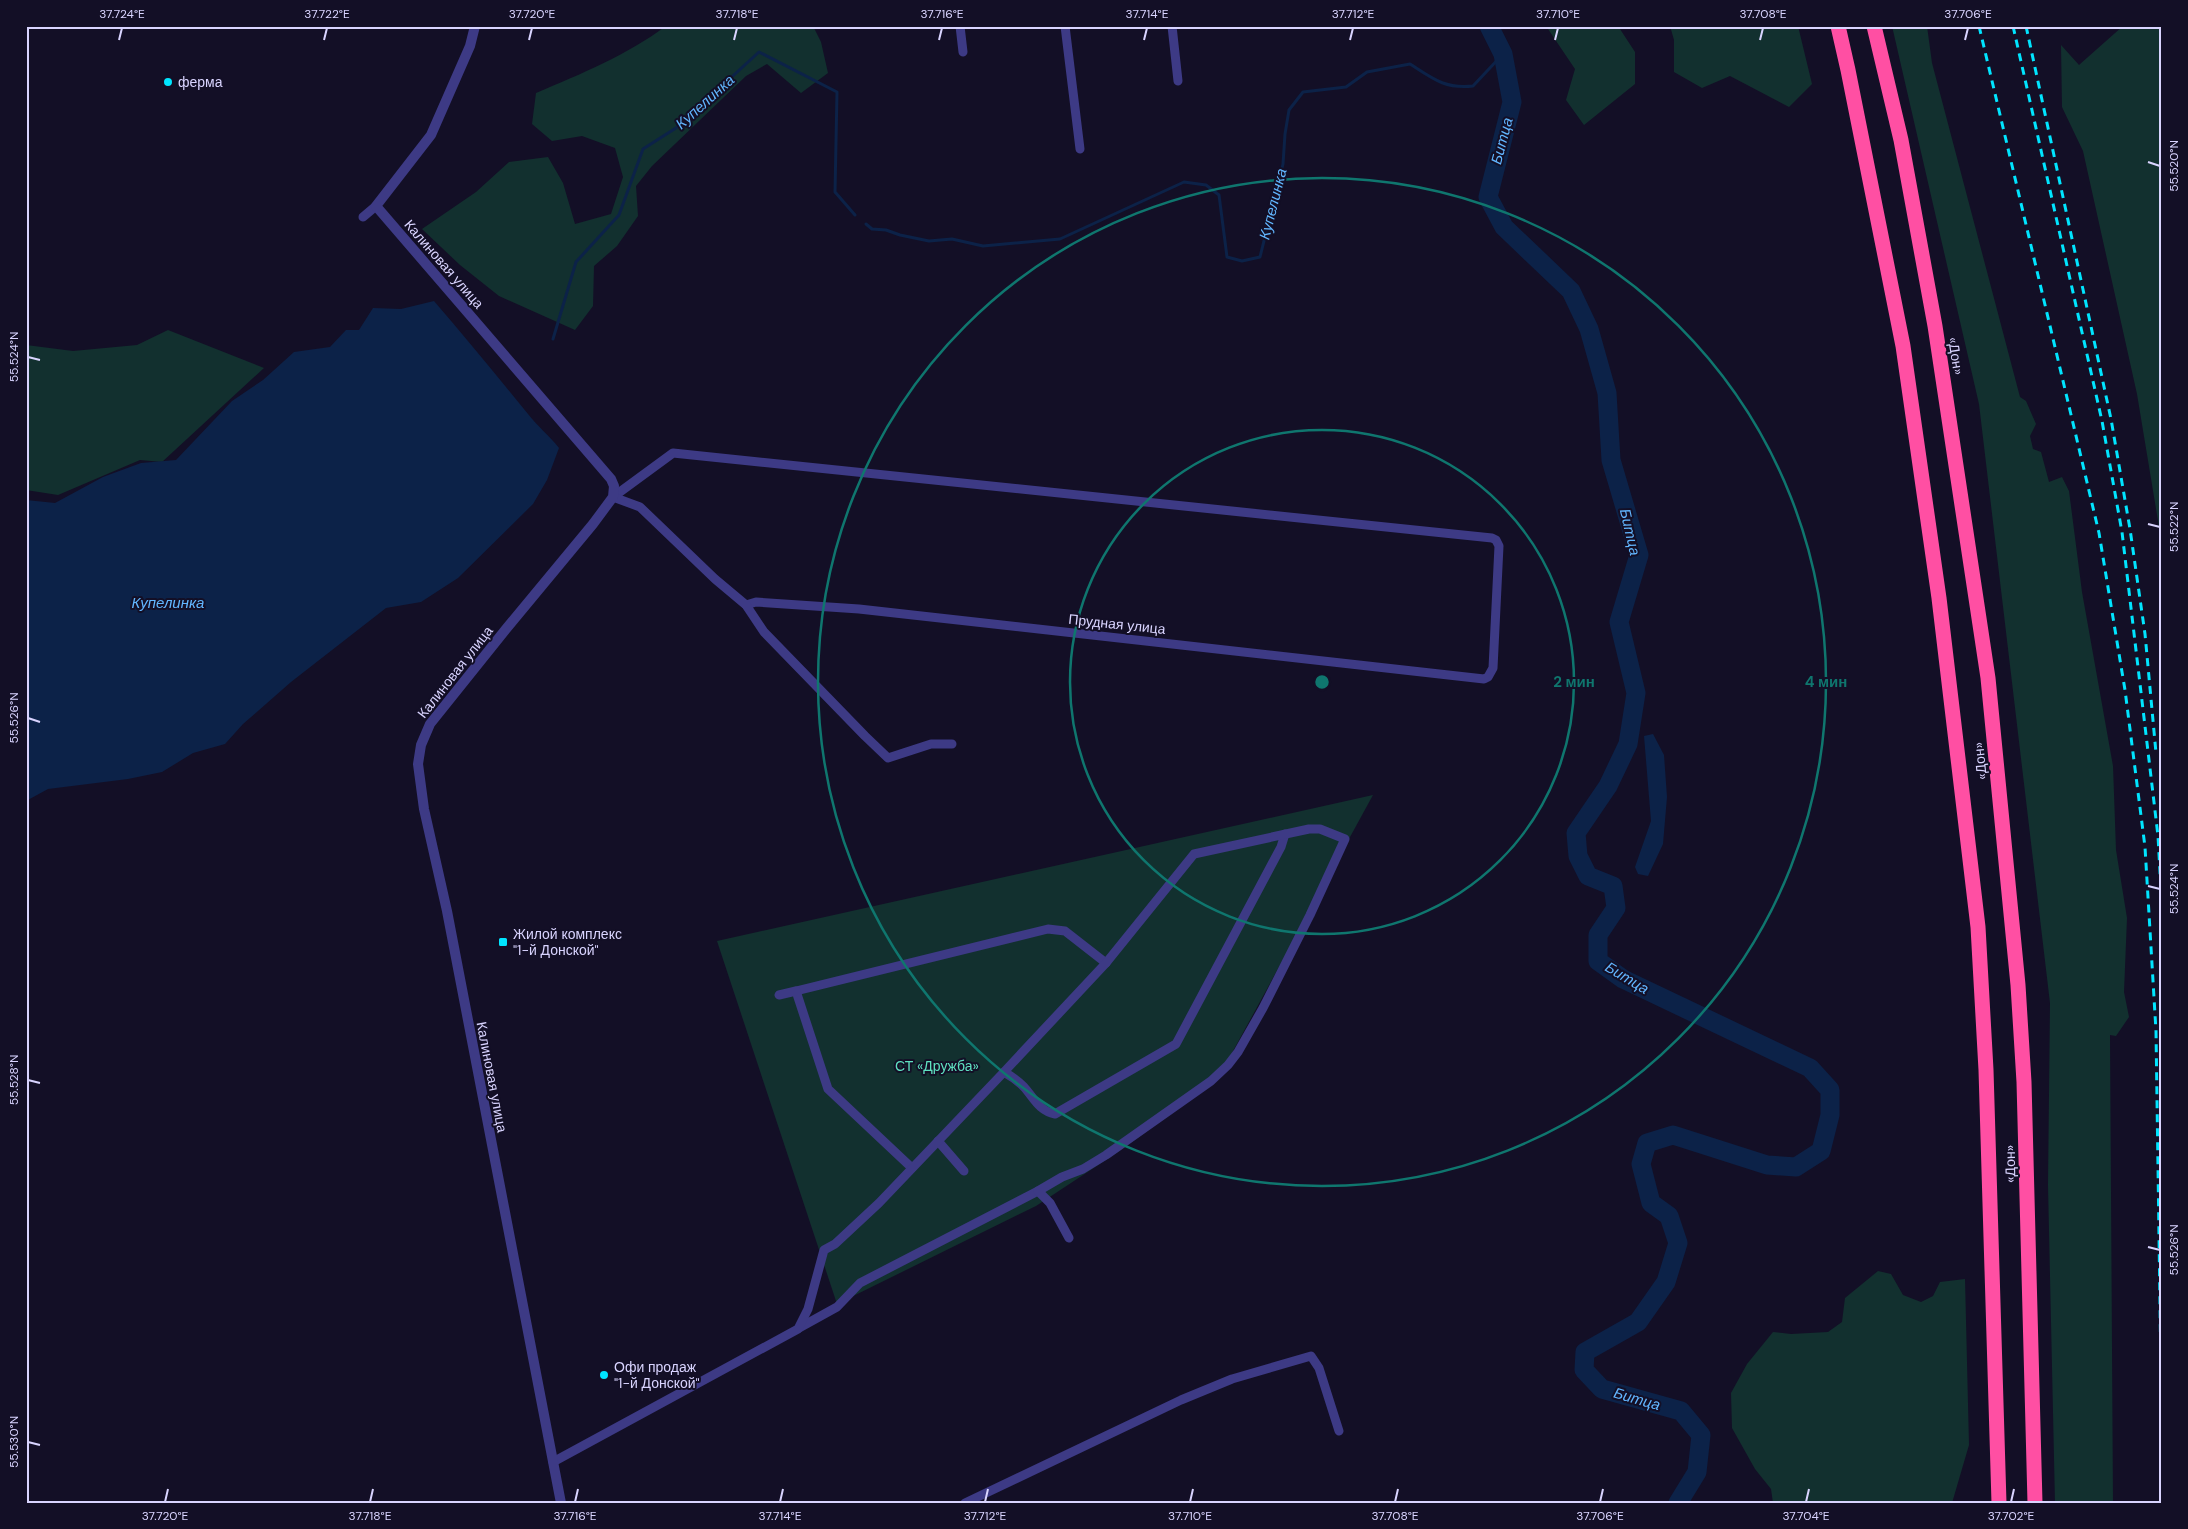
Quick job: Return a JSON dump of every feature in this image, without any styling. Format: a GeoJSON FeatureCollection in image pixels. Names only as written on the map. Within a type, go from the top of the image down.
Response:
{"type":"FeatureCollection","features":[{"type":"Feature","properties":{"kind":"highway","name":"«Дон»"},"geometry":{"type":"LineString","coordinates":[[1838,26],[1903,346],[1939,598],[1978,927],[1987,1080],[1999,1503]]}},
{"type":"Feature","properties":{"kind":"highway","name":"«Дон»"},"geometry":{"type":"LineString","coordinates":[[1874,26],[1901,140],[1935,326],[1988,678],[2018,985],[2024,1082],[2035,1503]]}},
{"type":"Feature","properties":{"kind":"street"},"geometry":{"type":"LineString","coordinates":[[363,217],[376,206],[431,135],[470,46],[475,26]]}},
{"type":"Feature","properties":{"kind":"street"},"geometry":{"type":"LineString","coordinates":[[960,26],[963,52]]}},
{"type":"Feature","properties":{"kind":"street"},"geometry":{"type":"LineString","coordinates":[[1065,26],[1080,148]]}},
{"type":"Feature","properties":{"kind":"street"},"geometry":{"type":"LineString","coordinates":[[1172,26],[1178,81]]}},
{"type":"Feature","properties":{"kind":"street","name":"Калиновая улица"},"geometry":{"type":"LineString","coordinates":[[376,206],[611,479],[614,486],[613,497],[567,558],[506,629],[430,724],[421,745],[418,764],[424,809],[447,911],[561,1503]]}},
{"type":"Feature","properties":{"kind":"street","name":"Прудная улица"},"geometry":{"type":"LineString","coordinates":[[613,497],[673,453],[1492,538],[1499,546],[1492,672],[1484,679],[860,609],[756,602],[746,605]]}},
{"type":"Feature","properties":{"kind":"street"},"geometry":{"type":"LineString","coordinates":[[613,497],[640,507],[715,580],[746,605],[764,632],[888,758],[931,744],[952,744]]}},
{"type":"Feature","properties":{"kind":"street"},"geometry":{"type":"LineString","coordinates":[[553,1462],[798,1329],[837,1307],[860,1283],[1062,1177],[1083,1169],[1134,1136],[1211,1081],[1228,1065],[1238,1052],[1310,915],[1345,839],[1320,829],[1285,834],[1194,854],[1106,963],[879,1203],[835,1244],[824,1250],[808,1308],[798,1329]]}},
{"type":"Feature","properties":{"kind":"street"},"geometry":{"type":"LineString","coordinates":[[1004,1072],[1025,1089],[1036,1103],[1047,1112],[1055,1114],[1176,1044],[1281,847],[1285,834]]}},
{"type":"Feature","properties":{"kind":"street"},"geometry":{"type":"LineString","coordinates":[[779,995],[1048,929],[1065,931],[1106,963]]}},
{"type":"Feature","properties":{"kind":"street"},"geometry":{"type":"LineString","coordinates":[[796,991],[828,1089],[912,1168]]}},
{"type":"Feature","properties":{"kind":"street"},"geometry":{"type":"LineString","coordinates":[[938,1141],[964,1171]]}},
{"type":"Feature","properties":{"kind":"street"},"geometry":{"type":"LineString","coordinates":[[1038,1191],[1050,1203],[1069,1238]]}},
{"type":"Feature","properties":{"kind":"street"},"geometry":{"type":"LineString","coordinates":[[965,1503],[1181,1400],[1232,1379],[1311,1356],[1319,1368],[1339,1431]]}},
{"type":"Feature","properties":{"kind":"green space"},"geometry":{"type":"Polygon","coordinates":[[[666,26],[813,26],[821,42],[828,73],[801,93],[767,64],[746,76],[652,166],[636,186],[638,216],[617,246],[594,266],[593,306],[575,330],[499,296],[460,265],[422,229],[476,192],[509,162],[548,157],[563,183],[575,224],[611,214],[623,177],[615,148],[582,136],[552,141],[532,124],[536,93],[620,55],[666,26]]]}},
{"type":"Feature","properties":{"kind":"green space"},"geometry":{"type":"Polygon","coordinates":[[[1546,26],[1618,26],[1635,52],[1635,84],[1584,125],[1566,100],[1575,69],[1546,26]]]}},
{"type":"Feature","properties":{"kind":"green space"},"geometry":{"type":"Polygon","coordinates":[[[1670,26],[1798,26],[1812,84],[1789,107],[1730,76],[1702,88],[1674,72],[1674,40],[1670,26]]]}},
{"type":"Feature","properties":{"kind":"green space"},"geometry":{"type":"Polygon","coordinates":[[[1892,26],[1927,26],[1932,63],[2020,397],[2026,401],[2036,424],[2030,436],[2033,449],[2041,452],[2049,482],[2062,477],[2069,491],[2082,592],[2113,766],[2116,850],[2127,918],[2124,992],[2129,1017],[2116,1036],[2110,1035],[2113,1503],[2055,1503],[2048,1185],[2050,1003],[1979,404],[1892,26]]]}},
{"type":"Feature","properties":{"kind":"green space"},"geometry":{"type":"Polygon","coordinates":[[[2123,26],[2162,26],[2162,545],[2137,394],[2083,151],[2062,107],[2061,45],[2079,65],[2123,26]]]}},
{"type":"Feature","properties":{"kind":"green space"},"geometry":{"type":"Polygon","coordinates":[[[168,330],[264,368],[162,462],[140,460],[58,495],[26,490],[26,345],[73,351],[137,345],[168,330]]]}},
{"type":"Feature","properties":{"kind":"green space","name":"СТ «Дружба»"},"geometry":{"type":"Polygon","coordinates":[[[1373,795],[1214,1083],[1118,1152],[1036,1206],[837,1304],[717,941],[1373,795]]]}},
{"type":"Feature","properties":{"kind":"green space"},"geometry":{"type":"Polygon","coordinates":[[[1878,1271],[1891,1274],[1903,1295],[1921,1302],[1933,1296],[1940,1282],[1965,1279],[1969,1445],[1952,1503],[1773,1503],[1771,1489],[1755,1469],[1732,1428],[1731,1393],[1747,1364],[1773,1332],[1791,1334],[1828,1332],[1842,1322],[1845,1298],[1878,1271]]]}},
{"type":"Feature","properties":{"kind":"water","name":"Купелинка"},"geometry":{"type":"Polygon","coordinates":[[[434,301],[559,448],[547,480],[533,504],[458,578],[421,602],[386,608],[291,682],[243,724],[225,744],[193,753],[162,772],[128,779],[48,789],[26,801],[26,500],[55,503],[103,477],[141,463],[176,460],[232,401],[263,380],[294,352],[330,347],[346,330],[359,330],[373,308],[401,309],[434,301]]]}},
{"type":"Feature","properties":{"kind":"water"},"geometry":{"type":"Polygon","coordinates":[[[1653,734],[1664,755],[1667,797],[1663,844],[1648,876],[1638,874],[1635,867],[1651,821],[1644,736],[1653,734]]]}},
{"type":"Feature","properties":{"kind":"waterway","name":"Битца"},"geometry":{"type":"LineString","coordinates":[[1489,26],[1503,54],[1512,102],[1488,197],[1504,227],[1571,291],[1589,329],[1607,393],[1611,460],[1639,555],[1619,622],[1636,693],[1628,744],[1608,786],[1576,833],[1578,856],[1588,876],[1613,886],[1616,908],[1598,935],[1598,961],[1623,979],[1810,1068],[1830,1090],[1830,1115],[1821,1151],[1796,1167],[1767,1165],[1673,1135],[1647,1143],[1641,1164],[1651,1203],[1669,1216],[1678,1243],[1666,1282],[1638,1322],[1585,1352],[1584,1370],[1602,1389],[1681,1411],[1701,1435],[1697,1472],[1678,1503]]}},
{"type":"Feature","properties":{"kind":"waterway","name":"Купелинка"},"geometry":{"type":"LineString","coordinates":[[553,339],[576,262],[619,215],[643,149],[676,128],[759,52],[837,92],[835,192],[855,215]]}},
{"type":"Feature","properties":{"kind":"waterway","name":"Купелинка"},"geometry":{"type":"LineString","coordinates":[[866,224],[872,229],[886,230],[929,241],[952,239],[983,246],[1060,239],[1184,182],[1206,185],[1219,195],[1227,257],[1242,261],[1260,257],[1283,164],[1289,110],[1303,92],[1346,87],[1367,72],[1410,64],[1440,82],[1463,87],[1473,86],[1503,54]]}},
{"type":"Feature","properties":{"kind":"railway"},"geometry":{"type":"LineString","coordinates":[[1979,26],[2099,533],[2125,690],[2145,847],[2156,1031],[2162,1440]]}},
{"type":"Feature","properties":{"kind":"railway"},"geometry":{"type":"LineString","coordinates":[[2013,26],[2102,421],[2122,532],[2158,836],[2162,907]]}},
{"type":"Feature","properties":{"kind":"railway"},"geometry":{"type":"LineString","coordinates":[[2026,26],[2111,419],[2130,529],[2145,634],[2156,753]]}},
{"type":"Feature","properties":{"kind":"place","name":"ферма"},"geometry":{"type":"Point","coordinates":[168,82]}},
{"type":"Feature","properties":{"kind":"place","name":"Жилой комплекс \"1-й Донской\""},"geometry":{"type":"Point","coordinates":[503,942]}},
{"type":"Feature","properties":{"kind":"place","name":"Офи продаж \"1-й Донской\""},"geometry":{"type":"Point","coordinates":[604,1375]}}]}
